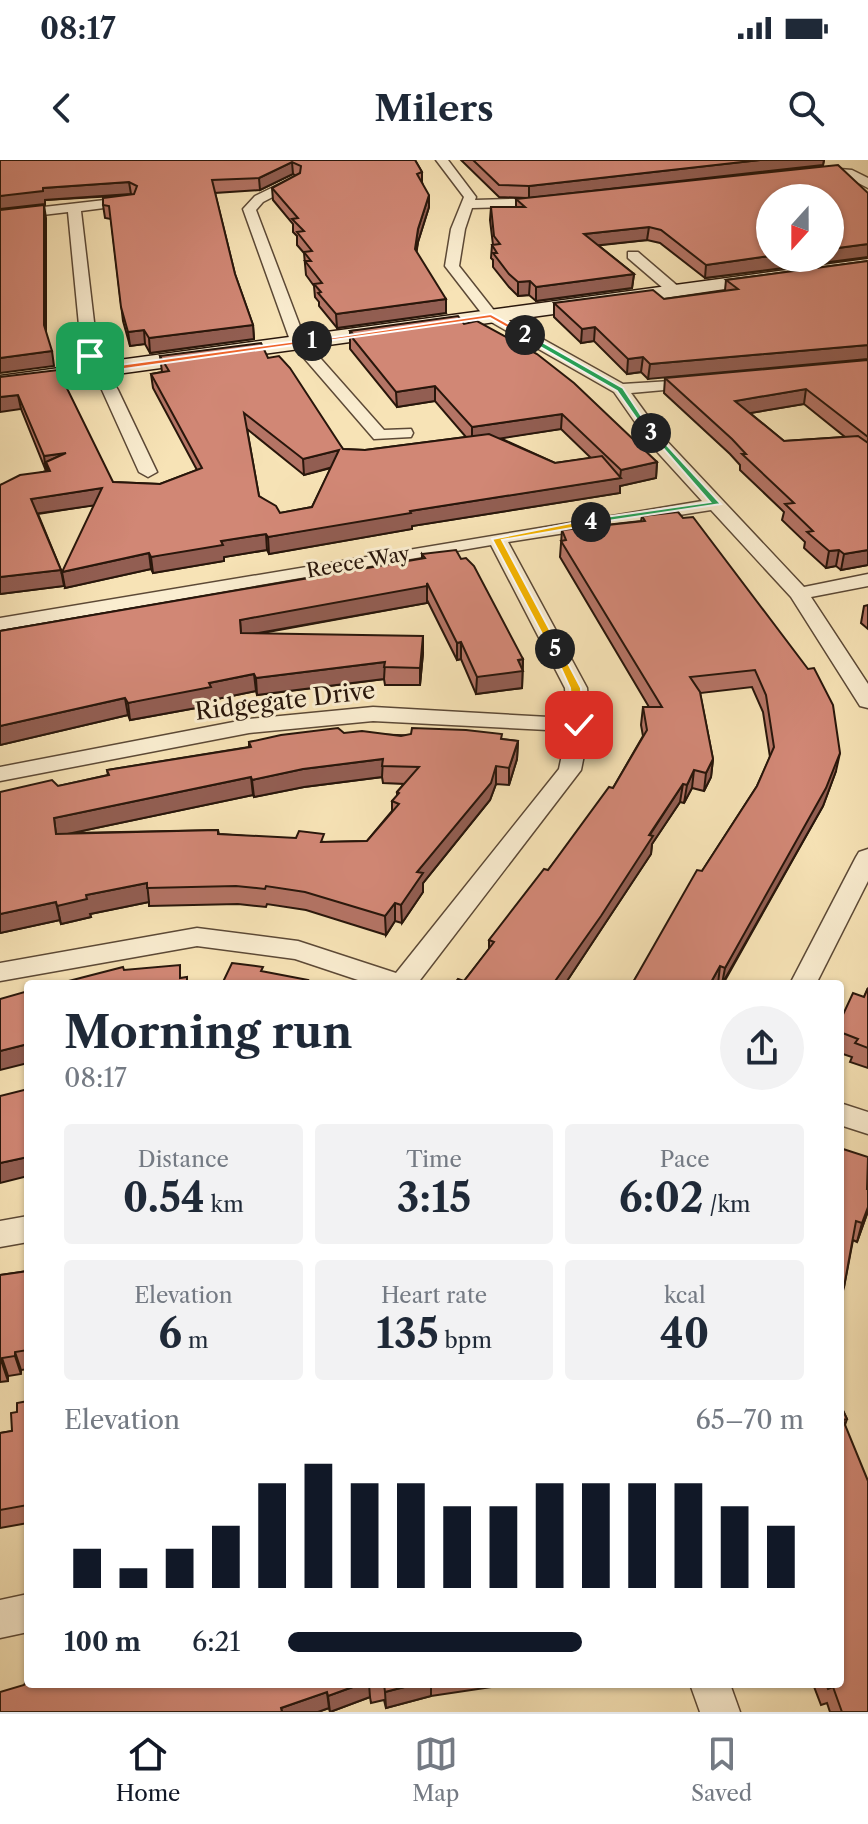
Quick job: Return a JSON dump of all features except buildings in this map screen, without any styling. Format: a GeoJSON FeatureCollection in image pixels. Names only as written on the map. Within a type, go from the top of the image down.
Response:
{"type":"FeatureCollection","features":[{"type":"Feature","properties":{"kind":"main road"},"geometry":{"type":"LineString","coordinates":[[0,383],[868,265]]}},
{"type":"Feature","properties":{"kind":"street"},"geometry":{"type":"LineString","coordinates":[[442,160],[470,197],[458,229],[452,266],[491,316],[620,389],[657,441],[799,594],[868,701]]}},
{"type":"Feature","properties":{"kind":"street"},"geometry":{"type":"LineString","coordinates":[[792,175],[838,170],[854,173],[868,184]]}},
{"type":"Feature","properties":{"kind":"street"},"geometry":{"type":"LineString","coordinates":[[294,181],[259,199],[249,209],[299,343],[380,435],[405,433]]}},
{"type":"Feature","properties":{"kind":"street"},"geometry":{"type":"LineString","coordinates":[[0,216],[131,201]]}},
{"type":"Feature","properties":{"kind":"street"},"geometry":{"type":"LineString","coordinates":[[469,204],[529,205],[560,201]]}},
{"type":"Feature","properties":{"kind":"street"},"geometry":{"type":"LineString","coordinates":[[74,208],[90,356],[110,390],[148,472]]}},
{"type":"Feature","properties":{"kind":"street"},"geometry":{"type":"LineString","coordinates":[[633,255],[675,291]]}},
{"type":"Feature","properties":{"kind":"street"},"geometry":{"type":"LineString","coordinates":[[620,389],[713,380]]}},
{"type":"Feature","properties":{"kind":"street","name":"Reece Way"},"geometry":{"type":"LineString","coordinates":[[0,624],[716,504]]}},
{"type":"Feature","properties":{"kind":"street"},"geometry":{"type":"LineString","coordinates":[[404,980],[570,770],[579,725],[576,688],[497,539]]}},
{"type":"Feature","properties":{"kind":"street"},"geometry":{"type":"LineString","coordinates":[[799,594],[868,580]]}},
{"type":"Feature","properties":{"kind":"street","name":"Ridgegate Drive"},"geometry":{"type":"LineString","coordinates":[[0,774],[249,726],[373,714],[579,725]]}},
{"type":"Feature","properties":{"kind":"street"},"geometry":{"type":"LineString","coordinates":[[805,980],[868,857]]}},
{"type":"Feature","properties":{"kind":"street"},"geometry":{"type":"LineString","coordinates":[[0,972],[197,937],[298,950],[389,980]]}},
{"type":"Feature","properties":{"kind":"street"},"geometry":{"type":"LineString","coordinates":[[844,1115],[868,1123]]}},
{"type":"Feature","properties":{"kind":"street"},"geometry":{"type":"LineString","coordinates":[[0,1234],[24,1230]]}},
{"type":"Feature","properties":{"kind":"street"},"geometry":{"type":"LineString","coordinates":[[0,1619],[24,1614]]}},
{"type":"Feature","properties":{"kind":"street"},"geometry":{"type":"LineString","coordinates":[[711,1688],[720,1712]]}},
{"type":"Feature","properties":{"kind":"route"},"geometry":{"type":"LineString","coordinates":[[90,356],[96,370],[491,316],[620,389],[657,441],[716,504],[497,539],[576,688],[579,725]]}}]}
